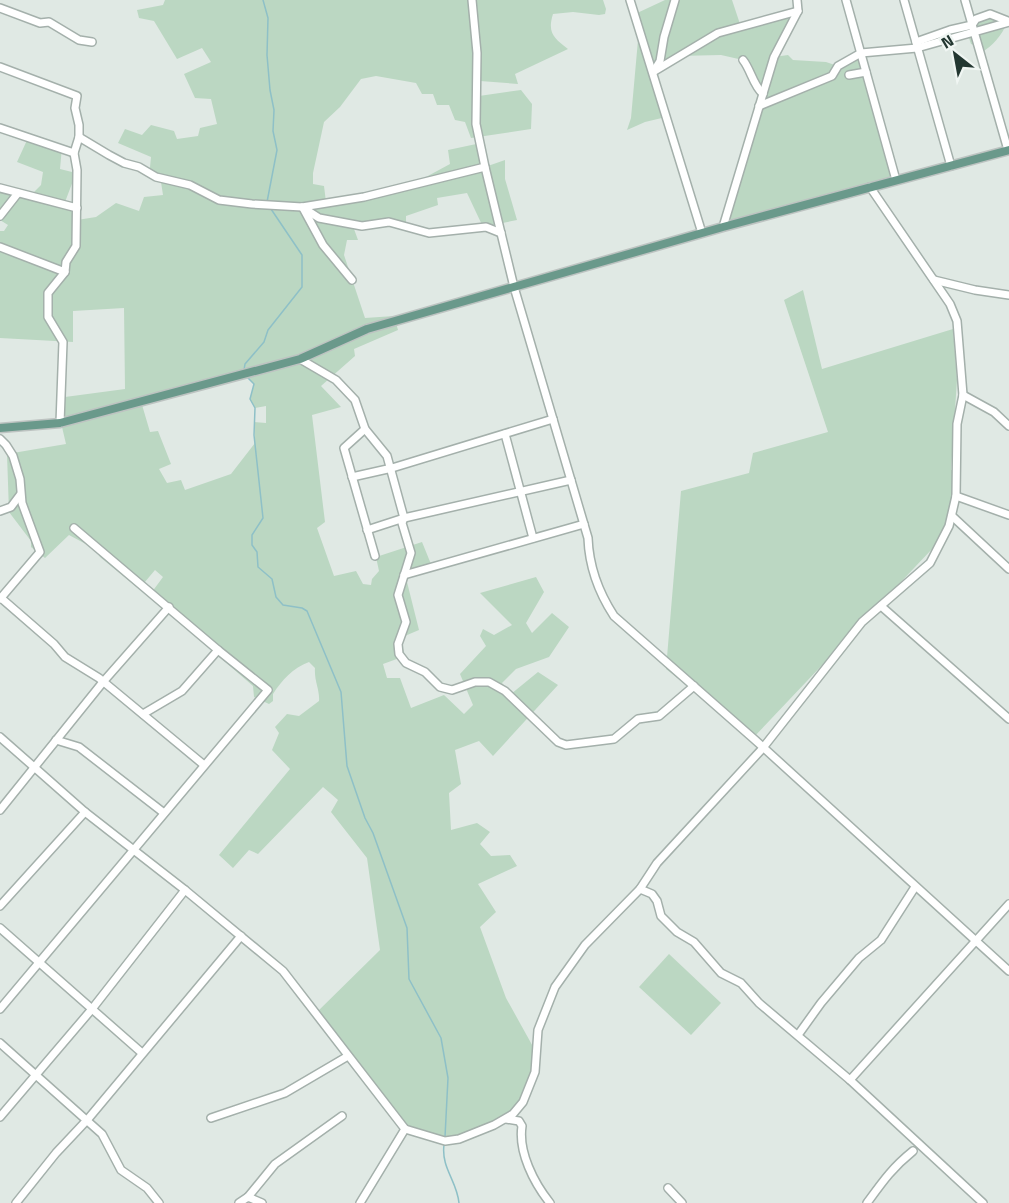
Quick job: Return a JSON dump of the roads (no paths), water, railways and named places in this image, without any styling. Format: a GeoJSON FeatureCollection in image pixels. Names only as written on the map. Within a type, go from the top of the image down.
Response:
{"type":"FeatureCollection","features":[{"type":"Feature","properties":{"kind":"main road"},"geometry":{"type":"LineString","coordinates":[[0,428],[60,423],[300,359],[368,329],[723,227],[1008,150]]}},
{"type":"Feature","properties":{"kind":"street"},"geometry":{"type":"LineString","coordinates":[[472,0],[477,53],[476,124],[485,167],[514,287],[588,538],[588,557],[605,602],[614,616],[1009,971]]}},
{"type":"Feature","properties":{"kind":"street"},"geometry":{"type":"LineString","coordinates":[[630,0],[702,233]]}},
{"type":"Feature","properties":{"kind":"street"},"geometry":{"type":"LineString","coordinates":[[652,72],[660,61],[664,37],[675,0]]}},
{"type":"Feature","properties":{"kind":"street"},"geometry":{"type":"LineString","coordinates":[[723,227],[774,57],[798,11],[797,0]]}},
{"type":"Feature","properties":{"kind":"street"},"geometry":{"type":"LineString","coordinates":[[846,0],[896,180]]}},
{"type":"Feature","properties":{"kind":"street"},"geometry":{"type":"LineString","coordinates":[[904,0],[951,166]]}},
{"type":"Feature","properties":{"kind":"street"},"geometry":{"type":"LineString","coordinates":[[964,0],[1008,150]]}},
{"type":"Feature","properties":{"kind":"street"},"geometry":{"type":"LineString","coordinates":[[0,8],[40,23],[49,21],[79,40],[92,42]]}},
{"type":"Feature","properties":{"kind":"street"},"geometry":{"type":"LineString","coordinates":[[652,72],[718,33],[798,11]]}},
{"type":"Feature","properties":{"kind":"street"},"geometry":{"type":"LineString","coordinates":[[973,29],[976,20],[990,14],[1009,22]]}},
{"type":"Feature","properties":{"kind":"street"},"geometry":{"type":"LineString","coordinates":[[759,106],[832,76],[838,66],[861,53],[917,45],[973,29],[1009,22]]}},
{"type":"Feature","properties":{"kind":"street"},"geometry":{"type":"LineString","coordinates":[[743,60],[763,94]]}},
{"type":"Feature","properties":{"kind":"street"},"geometry":{"type":"LineString","coordinates":[[0,67],[77,96],[75,108],[79,125],[74,153],[77,170],[76,246],[66,262],[65,272],[48,293],[48,317],[63,342],[60,423]]}},
{"type":"Feature","properties":{"kind":"street"},"geometry":{"type":"LineString","coordinates":[[849,75],[866,72]]}},
{"type":"Feature","properties":{"kind":"street"},"geometry":{"type":"LineString","coordinates":[[0,128],[74,153]]}},
{"type":"Feature","properties":{"kind":"street"},"geometry":{"type":"LineString","coordinates":[[78,137],[124,163],[139,167],[156,177],[190,185],[219,200],[303,207],[364,197],[485,167]]}},
{"type":"Feature","properties":{"kind":"street"},"geometry":{"type":"LineString","coordinates":[[0,737],[85,812],[134,849],[283,971],[405,1129],[445,1141],[459,1139],[506,1119],[523,1102],[535,1072],[537,1030],[558,982],[585,945],[640,889],[657,863],[762,749],[862,622],[930,563],[949,526],[956,496],[957,424],[963,395],[957,321],[950,304],[870,187]]}},
{"type":"Feature","properties":{"kind":"street"},"geometry":{"type":"LineString","coordinates":[[0,188],[77,208]]}},
{"type":"Feature","properties":{"kind":"street"},"geometry":{"type":"LineString","coordinates":[[0,216],[18,193]]}},
{"type":"Feature","properties":{"kind":"street"},"geometry":{"type":"LineString","coordinates":[[303,207],[320,218],[362,226],[389,222],[429,232],[486,227],[501,233]]}},
{"type":"Feature","properties":{"kind":"street"},"geometry":{"type":"LineString","coordinates":[[303,207],[323,245],[352,280]]}},
{"type":"Feature","properties":{"kind":"street"},"geometry":{"type":"LineString","coordinates":[[0,247],[65,272]]}},
{"type":"Feature","properties":{"kind":"street"},"geometry":{"type":"LineString","coordinates":[[934,280],[975,291],[1009,295]]}},
{"type":"Feature","properties":{"kind":"street"},"geometry":{"type":"LineString","coordinates":[[300,359],[336,380],[355,400],[365,429],[387,456],[392,468],[405,518],[402,524],[411,553],[398,595],[406,622],[398,644],[399,654],[406,663],[426,672],[440,687],[452,690],[475,682],[489,682],[505,691],[558,742],[566,745],[614,739],[638,718],[659,716],[694,687]]}},
{"type":"Feature","properties":{"kind":"street"},"geometry":{"type":"LineString","coordinates":[[963,395],[994,412],[1009,426]]}},
{"type":"Feature","properties":{"kind":"street"},"geometry":{"type":"LineString","coordinates":[[352,477],[392,468],[553,419]]}},
{"type":"Feature","properties":{"kind":"street"},"geometry":{"type":"LineString","coordinates":[[365,429],[345,448],[375,556]]}},
{"type":"Feature","properties":{"kind":"street"},"geometry":{"type":"LineString","coordinates":[[505,434],[533,538]]}},
{"type":"Feature","properties":{"kind":"street"},"geometry":{"type":"LineString","coordinates":[[0,439],[13,456],[20,479],[20,495],[40,552],[0,599],[54,644],[65,657],[103,682],[204,765]]}},
{"type":"Feature","properties":{"kind":"street"},"geometry":{"type":"LineString","coordinates":[[367,530],[405,518],[571,480]]}},
{"type":"Feature","properties":{"kind":"street"},"geometry":{"type":"LineString","coordinates":[[0,511],[10,507],[20,495]]}},
{"type":"Feature","properties":{"kind":"street"},"geometry":{"type":"LineString","coordinates":[[956,496],[1009,515]]}},
{"type":"Feature","properties":{"kind":"street"},"geometry":{"type":"LineString","coordinates":[[951,516],[1009,569]]}},
{"type":"Feature","properties":{"kind":"street"},"geometry":{"type":"LineString","coordinates":[[404,575],[584,524]]}},
{"type":"Feature","properties":{"kind":"street"},"geometry":{"type":"LineString","coordinates":[[0,1009],[268,690],[74,528]]}},
{"type":"Feature","properties":{"kind":"street"},"geometry":{"type":"LineString","coordinates":[[0,810],[103,682],[169,606]]}},
{"type":"Feature","properties":{"kind":"street"},"geometry":{"type":"LineString","coordinates":[[881,606],[1009,719]]}},
{"type":"Feature","properties":{"kind":"street"},"geometry":{"type":"LineString","coordinates":[[143,714],[182,691],[218,650]]}},
{"type":"Feature","properties":{"kind":"street"},"geometry":{"type":"LineString","coordinates":[[56,740],[80,747],[164,813]]}},
{"type":"Feature","properties":{"kind":"street"},"geometry":{"type":"LineString","coordinates":[[0,906],[85,812]]}},
{"type":"Feature","properties":{"kind":"street"},"geometry":{"type":"LineString","coordinates":[[798,1035],[821,1003],[859,958],[881,940],[915,886]]}},
{"type":"Feature","properties":{"kind":"street"},"geometry":{"type":"LineString","coordinates":[[640,889],[652,894],[657,901],[661,916],[677,932],[694,942],[720,973],[741,983],[759,1004],[850,1080],[982,1203]]}},
{"type":"Feature","properties":{"kind":"street"},"geometry":{"type":"LineString","coordinates":[[0,1117],[92,1009],[185,890]]}},
{"type":"Feature","properties":{"kind":"street"},"geometry":{"type":"LineString","coordinates":[[850,1080],[1009,904]]}},
{"type":"Feature","properties":{"kind":"street"},"geometry":{"type":"LineString","coordinates":[[0,928],[142,1053]]}},
{"type":"Feature","properties":{"kind":"street"},"geometry":{"type":"LineString","coordinates":[[16,1203],[241,936]]}},
{"type":"Feature","properties":{"kind":"street"},"geometry":{"type":"LineString","coordinates":[[0,1043],[88,1119],[102,1134],[122,1170],[147,1188],[159,1203]]}},
{"type":"Feature","properties":{"kind":"street"},"geometry":{"type":"LineString","coordinates":[[211,1118],[285,1093],[348,1056]]}},
{"type":"Feature","properties":{"kind":"street"},"geometry":{"type":"LineString","coordinates":[[239,1203],[248,1197],[274,1164],[342,1116]]}},
{"type":"Feature","properties":{"kind":"street"},"geometry":{"type":"LineString","coordinates":[[506,1119],[519,1121],[522,1126],[520,1137],[528,1165],[550,1203]]}},
{"type":"Feature","properties":{"kind":"street"},"geometry":{"type":"LineString","coordinates":[[360,1203],[405,1129]]}},
{"type":"Feature","properties":{"kind":"street"},"geometry":{"type":"LineString","coordinates":[[867,1203],[894,1167],[913,1151]]}},
{"type":"Feature","properties":{"kind":"street"},"geometry":{"type":"LineString","coordinates":[[668,1188],[682,1203]]}},
{"type":"Feature","properties":{"kind":"street"},"geometry":{"type":"LineString","coordinates":[[248,1197],[262,1203]]}},
{"type":"Feature","properties":{"kind":"waterway"},"geometry":{"type":"LineString","coordinates":[[263,0],[268,18],[267,55],[274,110],[273,131],[277,150],[267,202]]}},
{"type":"Feature","properties":{"kind":"waterway"},"geometry":{"type":"LineString","coordinates":[[244,370],[245,364],[264,342],[268,330],[302,287],[302,255],[271,209]]}},
{"type":"Feature","properties":{"kind":"waterway"},"geometry":{"type":"LineString","coordinates":[[247,377],[254,384],[250,399],[255,408],[254,435],[263,518],[252,535],[252,545],[257,552],[258,567],[272,579],[276,597],[283,605],[307,611],[341,692],[347,766],[407,928],[409,979],[441,1038],[448,1078],[445,1137]]}},
{"type":"Feature","properties":{"kind":"waterway"},"geometry":{"type":"LineString","coordinates":[[444,1145],[445,1161],[459,1203]]}}]}
